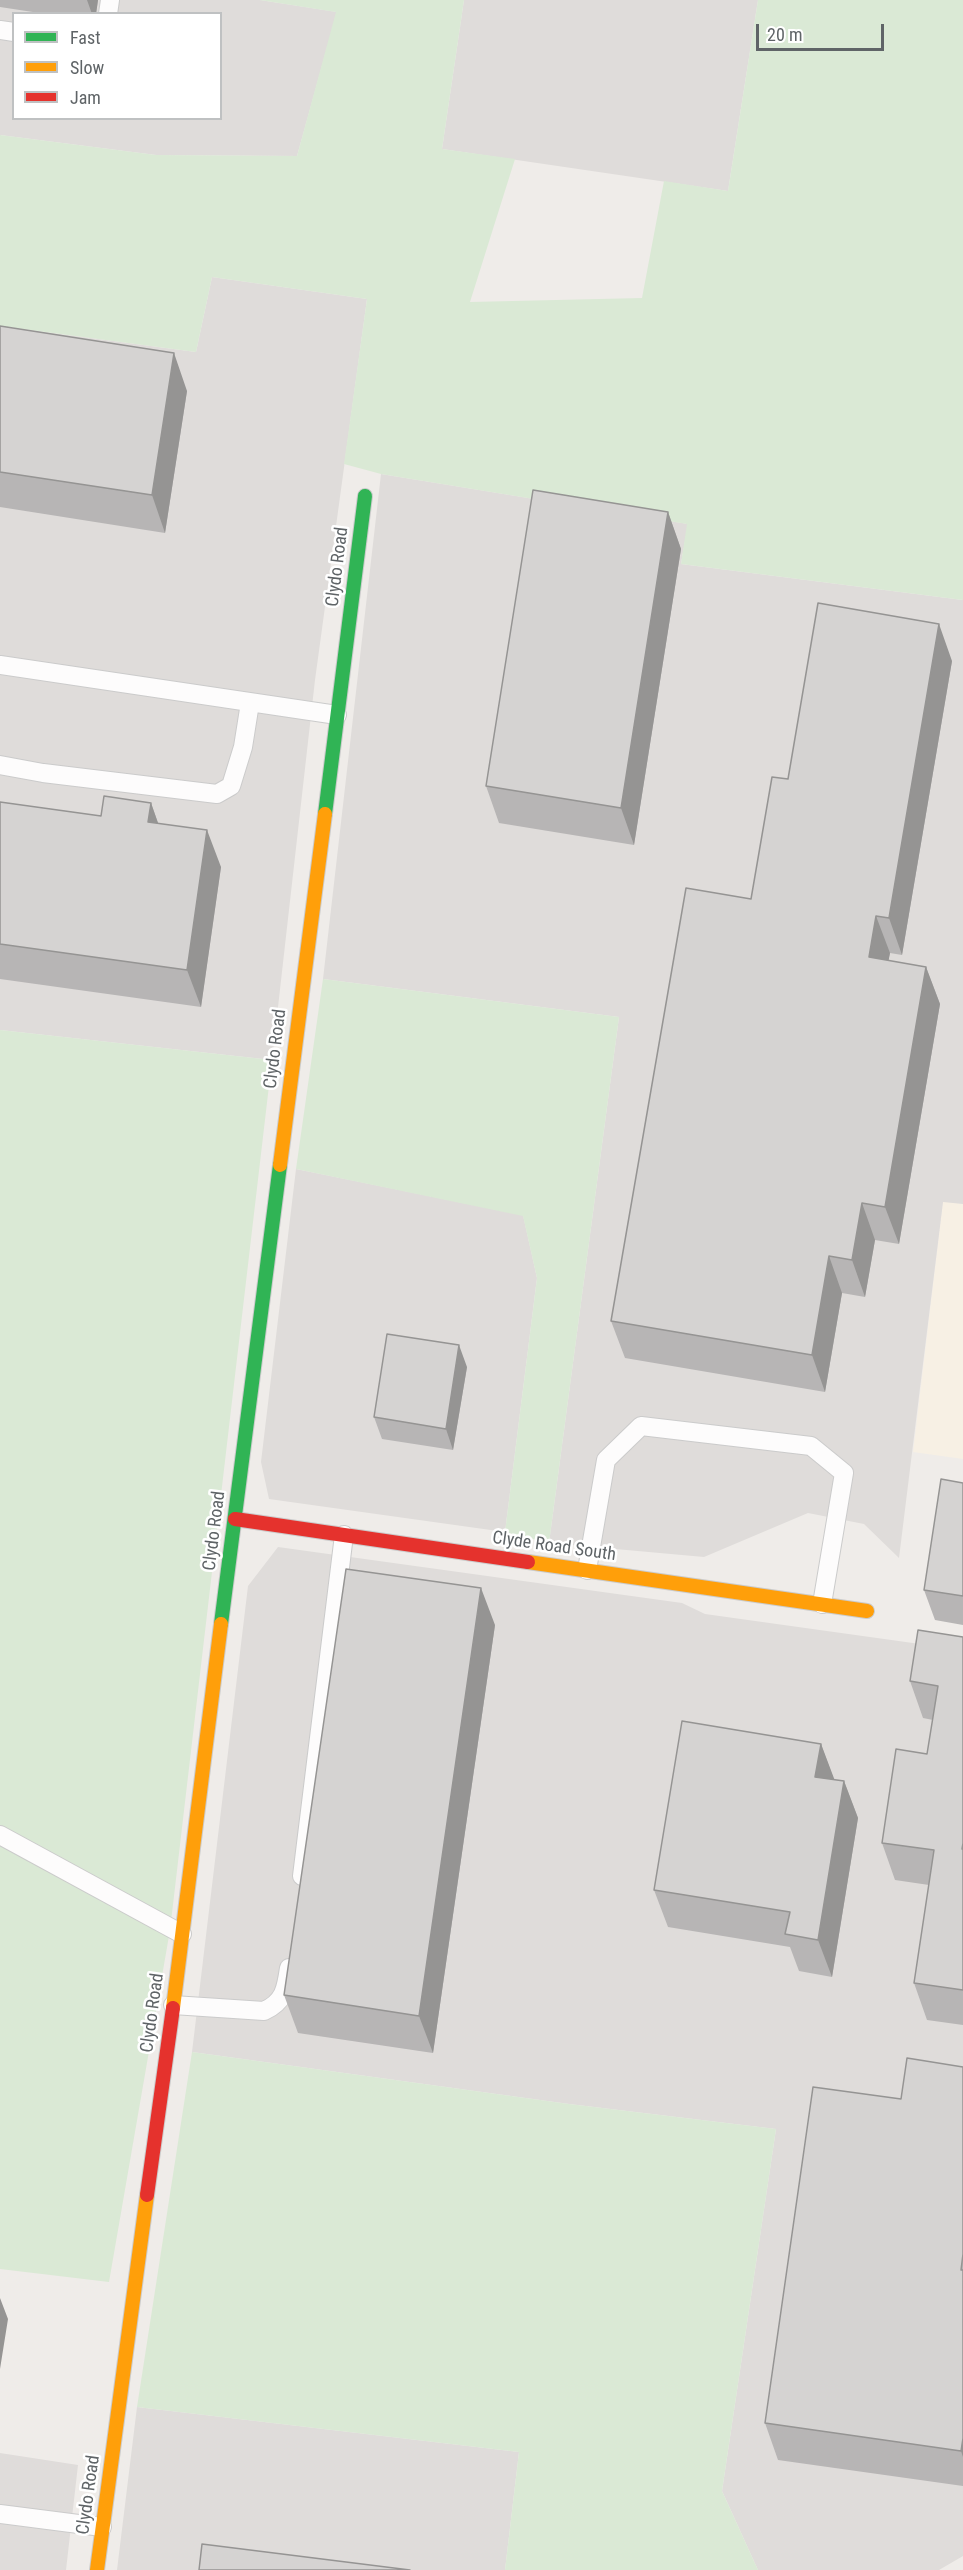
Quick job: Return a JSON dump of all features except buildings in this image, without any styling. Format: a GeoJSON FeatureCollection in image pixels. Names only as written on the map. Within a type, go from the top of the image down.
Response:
{"type":"FeatureCollection","features":[{"type":"Feature","properties":{"kind":"street","name":"Clydo Road"},"geometry":{"type":"LineString","coordinates":[[97,2570],[173,2005],[365,496]]}},
{"type":"Feature","properties":{"kind":"street","name":"Clyde Road South"},"geometry":{"type":"LineString","coordinates":[[235,1519],[867,1611]]}},
{"type":"Feature","properties":{"kind":"lane"},"geometry":{"type":"LineString","coordinates":[[0,665],[337,715]]}},
{"type":"Feature","properties":{"kind":"lane"},"geometry":{"type":"LineString","coordinates":[[0,765],[43,773],[217,794],[231,786],[243,747],[250,703]]}},
{"type":"Feature","properties":{"kind":"lane"},"geometry":{"type":"LineString","coordinates":[[587,1570],[606,1460],[641,1426],[811,1446],[844,1473],[822,1604]]}},
{"type":"Feature","properties":{"kind":"lane"},"geometry":{"type":"LineString","coordinates":[[299,1896],[344,1535]]}},
{"type":"Feature","properties":{"kind":"lane"},"geometry":{"type":"LineString","coordinates":[[0,1835],[182,1934]]}},
{"type":"Feature","properties":{"kind":"lane"},"geometry":{"type":"LineString","coordinates":[[173,2005],[248,2012],[264,2011],[275,2006],[286,1990],[291,1955]]}},
{"type":"Feature","properties":{"kind":"lane"},"geometry":{"type":"LineString","coordinates":[[0,2514],[102,2527]]}},
{"type":"Feature","properties":{"kind":"shaded area"},"geometry":{"type":"Polygon","coordinates":[[[0,0],[260,0],[337,12],[297,156],[156,155],[0,135],[0,0]]]}},
{"type":"Feature","properties":{"kind":"shaded area"},"geometry":{"type":"Polygon","coordinates":[[[464,0],[758,0],[728,191],[442,149],[464,0]]]}},
{"type":"Feature","properties":{"kind":"shaded area"},"geometry":{"type":"Polygon","coordinates":[[[212,277],[367,299],[315,680],[272,1060],[0,1030],[0,326],[196,352],[212,277]]]}},
{"type":"Feature","properties":{"kind":"shaded area"},"geometry":{"type":"Polygon","coordinates":[[[381,474],[688,524],[681,564],[963,600],[963,1204],[943,1202],[899,1558],[864,1524],[808,1513],[704,1557],[549,1543],[619,1017],[323,979],[381,474]]]}},
{"type":"Feature","properties":{"kind":"shaded area"},"geometry":{"type":"Polygon","coordinates":[[[296,1169],[523,1215],[537,1278],[505,1532],[269,1499],[261,1462],[296,1169]]]}},
{"type":"Feature","properties":{"kind":"shaded area"},"geometry":{"type":"Polygon","coordinates":[[[943,1201],[963,1204],[963,1459],[913,1452],[943,1201]]]}},
{"type":"Feature","properties":{"kind":"shaded area"},"geometry":{"type":"Polygon","coordinates":[[[278,1547],[682,1603],[705,1614],[963,1650],[963,2556],[939,2570],[758,2570],[722,2491],[776,2129],[569,2104],[192,2052],[248,1586],[278,1547]]]}},
{"type":"Feature","properties":{"kind":"shaded area"},"geometry":{"type":"Polygon","coordinates":[[[137,2407],[519,2452],[505,2570],[117,2570],[137,2407]]]}},
{"type":"Feature","properties":{"kind":"shaded area"},"geometry":{"type":"Polygon","coordinates":[[[0,2453],[78,2465],[66,2570],[0,2570],[0,2453]]]}},
{"type":"Feature","properties":{"kind":"green space"},"geometry":{"type":"Polygon","coordinates":[[[260,0],[464,0],[442,149],[515,159],[470,302],[642,298],[664,181],[728,191],[758,0],[963,0],[963,600],[681,564],[687,524],[381,474],[344,464],[367,299],[212,277],[196,352],[0,326],[0,135],[156,155],[297,156],[336,12],[260,0]]]}},
{"type":"Feature","properties":{"kind":"green space"},"geometry":{"type":"Polygon","coordinates":[[[323,979],[619,1017],[549,1543],[505,1532],[537,1278],[523,1216],[296,1169],[323,979]]]}},
{"type":"Feature","properties":{"kind":"green space"},"geometry":{"type":"Polygon","coordinates":[[[0,1030],[272,1060],[170,1930],[109,2282],[0,2269],[0,1030]]]}},
{"type":"Feature","properties":{"kind":"green space"},"geometry":{"type":"Polygon","coordinates":[[[192,2052],[569,2104],[776,2129],[722,2491],[758,2570],[505,2570],[519,2452],[137,2407],[192,2052]]]}},
{"type":"Feature","properties":{"kind":"traffic: fast"},"geometry":{"type":"LineString","coordinates":[[325,814],[365,496]]}},
{"type":"Feature","properties":{"kind":"traffic: fast"},"geometry":{"type":"LineString","coordinates":[[221,1624],[280,1165]]}},
{"type":"Feature","properties":{"kind":"traffic: slow"},"geometry":{"type":"LineString","coordinates":[[280,1165],[325,814]]}},
{"type":"Feature","properties":{"kind":"traffic: slow"},"geometry":{"type":"LineString","coordinates":[[528,1562],[867,1611]]}},
{"type":"Feature","properties":{"kind":"traffic: slow"},"geometry":{"type":"LineString","coordinates":[[173,2008],[221,1624]]}},
{"type":"Feature","properties":{"kind":"traffic: slow"},"geometry":{"type":"LineString","coordinates":[[97,2570],[147,2195]]}},
{"type":"Feature","properties":{"kind":"traffic: jam"},"geometry":{"type":"LineString","coordinates":[[235,1519],[528,1562]]}},
{"type":"Feature","properties":{"kind":"traffic: jam"},"geometry":{"type":"LineString","coordinates":[[147,2195],[173,2008]]}}]}
